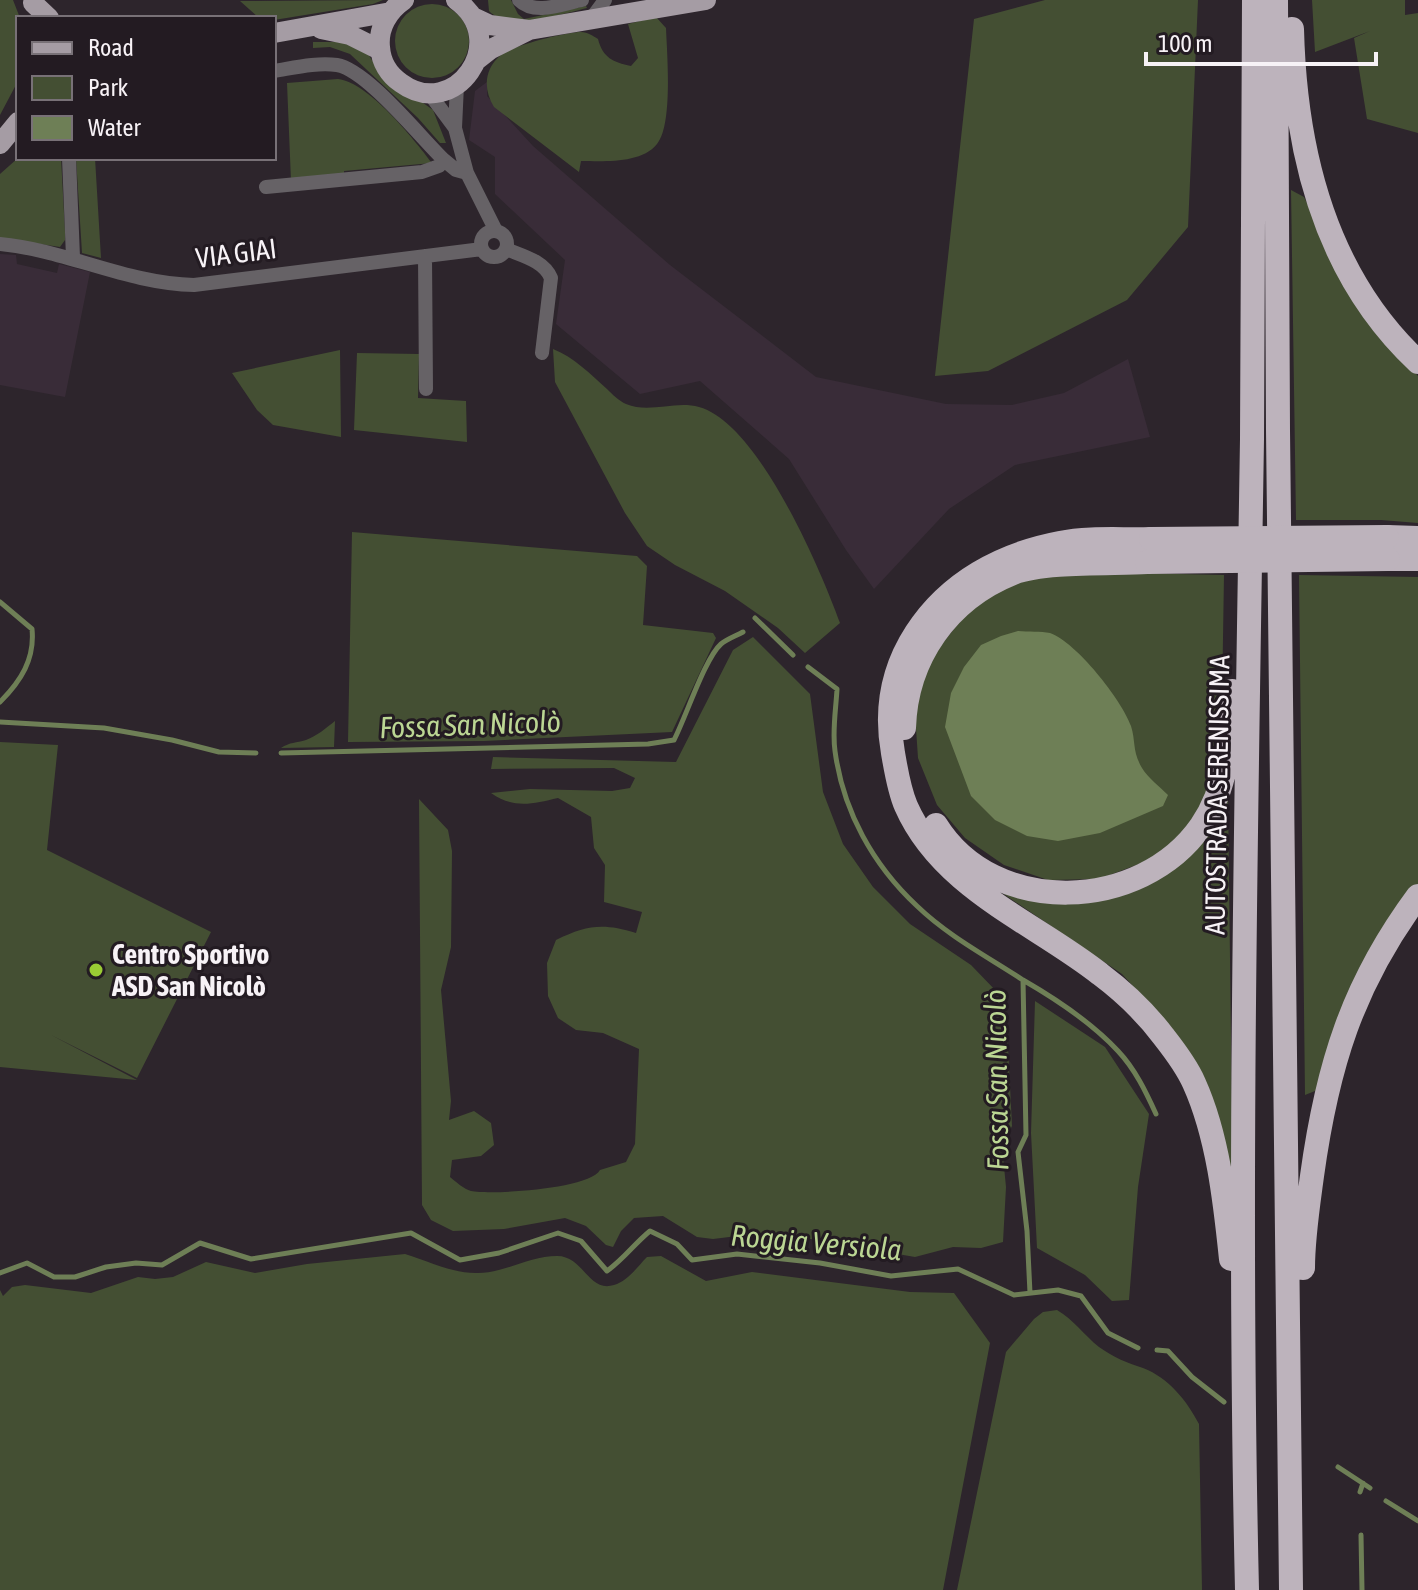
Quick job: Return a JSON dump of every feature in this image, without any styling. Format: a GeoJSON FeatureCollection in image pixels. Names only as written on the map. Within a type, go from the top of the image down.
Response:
{"type":"FeatureCollection","features":[{"type":"Feature","properties":{"kind":"highway","name":"AUTOSTRADA SERENISSIMA"},"geometry":{"type":"LineString","coordinates":[[1247,1590],[1244,1446],[1245,850],[1252,433],[1254,0]]}},
{"type":"Feature","properties":{"kind":"highway"},"geometry":{"type":"LineString","coordinates":[[1276,0],[1278,415],[1293,1590]]}},
{"type":"Feature","properties":{"kind":"highway"},"geometry":{"type":"LineString","coordinates":[[1291,0],[1296,111],[1324,220],[1339,254],[1371,305],[1385,326],[1418,362]]}},
{"type":"Feature","properties":{"kind":"highway"},"geometry":{"type":"LineString","coordinates":[[1149,551],[1015,572],[958,606],[934,632],[922,651],[904,713],[903,748],[916,791],[943,837],[972,864],[1011,886],[1083,893],[1122,885],[1151,872],[1182,850],[1203,824],[1219,792],[1229,754],[1234,641],[1252,433]]}},
{"type":"Feature","properties":{"kind":"highway"},"geometry":{"type":"LineString","coordinates":[[1244,1446],[1237,1317],[1228,1232],[1212,1137],[1194,1081],[1141,1008],[1099,973],[979,892],[947,865],[924,837],[906,806],[888,726],[893,679],[908,645],[927,616],[954,590],[982,568],[1062,543],[1149,551],[1388,548],[1418,538]]}},
{"type":"Feature","properties":{"kind":"highway"},"geometry":{"type":"LineString","coordinates":[[1388,548],[1418,559]]}},
{"type":"Feature","properties":{"kind":"highway"},"geometry":{"type":"LineString","coordinates":[[1293,1590],[1302,1380],[1303,1242],[1320,1114],[1336,1051],[1362,989],[1390,934],[1418,896]]}},
{"type":"Feature","properties":{"kind":"main road"},"geometry":{"type":"LineString","coordinates":[[456,0],[473,17],[490,25],[529,30]]}},
{"type":"Feature","properties":{"kind":"main road"},"geometry":{"type":"LineString","coordinates":[[477,60],[503,42],[529,30],[591,19],[610,5],[706,0]]}},
{"type":"Feature","properties":{"kind":"main road"},"geometry":{"type":"LineString","coordinates":[[397,6],[381,33],[380,50],[385,66],[397,80],[413,90],[429,93],[444,91],[468,76],[477,60],[480,42],[473,17]]}},
{"type":"Feature","properties":{"kind":"main road"},"geometry":{"type":"LineString","coordinates":[[276,33],[314,27],[397,6]]}},
{"type":"Feature","properties":{"kind":"main road"},"geometry":{"type":"LineString","coordinates":[[314,27],[350,35],[380,50]]}},
{"type":"Feature","properties":{"kind":"main road"},"geometry":{"type":"LineString","coordinates":[[0,144],[16,124]]}},
{"type":"Feature","properties":{"kind":"street"},"geometry":{"type":"LineString","coordinates":[[519,0],[527,7],[538,9],[582,0]]}},
{"type":"Feature","properties":{"kind":"street"},"geometry":{"type":"LineString","coordinates":[[276,71],[336,65],[350,70],[376,91],[444,160],[456,170],[467,173]]}},
{"type":"Feature","properties":{"kind":"street"},"geometry":{"type":"LineString","coordinates":[[457,85],[455,128],[467,173],[496,231],[506,238],[506,249]]}},
{"type":"Feature","properties":{"kind":"street"},"geometry":{"type":"LineString","coordinates":[[429,93],[455,128]]}},
{"type":"Feature","properties":{"kind":"street"},"geometry":{"type":"LineString","coordinates":[[69,160],[73,257]]}},
{"type":"Feature","properties":{"kind":"street"},"geometry":{"type":"LineString","coordinates":[[266,187],[422,172],[439,166],[444,160]]}},
{"type":"Feature","properties":{"kind":"street"},"geometry":{"type":"LineString","coordinates":[[496,231],[484,236],[482,249],[496,257],[506,249]]}},
{"type":"Feature","properties":{"kind":"street","name":"VIA GIAI"},"geometry":{"type":"LineString","coordinates":[[0,244],[73,257],[139,278],[194,285],[482,249]]}},
{"type":"Feature","properties":{"kind":"street"},"geometry":{"type":"LineString","coordinates":[[506,249],[537,262],[551,278],[542,353]]}},
{"type":"Feature","properties":{"kind":"street"},"geometry":{"type":"LineString","coordinates":[[425,256],[426,389]]}},
{"type":"Feature","properties":{"kind":"shaded area"},"geometry":{"type":"Polygon","coordinates":[[[487,82],[487,96],[533,146],[670,265],[816,377],[946,404],[1012,405],[1064,393],[1128,359],[1150,437],[1015,465],[949,509],[874,589],[789,459],[700,381],[640,394],[556,324],[565,260],[495,194],[495,157],[469,140],[475,91],[487,82]]]}},
{"type":"Feature","properties":{"kind":"shaded area"},"geometry":{"type":"Polygon","coordinates":[[[0,254],[16,255],[17,264],[57,273],[59,264],[90,272],[65,397],[0,385],[0,254]]]}},
{"type":"Feature","properties":{"kind":"green space"},"geometry":{"type":"Polygon","coordinates":[[[0,0],[13,0],[19,16],[16,16],[16,85],[0,115],[0,0]]]}},
{"type":"Feature","properties":{"kind":"green space"},"geometry":{"type":"Polygon","coordinates":[[[383,0],[276,20],[276,16],[257,16],[240,1],[383,0]]]}},
{"type":"Feature","properties":{"kind":"green space"},"geometry":{"type":"Polygon","coordinates":[[[488,0],[511,0],[524,19],[587,8],[536,20],[509,20],[489,11],[488,0]]]}},
{"type":"Feature","properties":{"kind":"green space"},"geometry":{"type":"Polygon","coordinates":[[[1045,0],[1198,0],[1188,227],[1127,300],[988,371],[935,376],[974,19],[1045,0]]]}},
{"type":"Feature","properties":{"kind":"green space"},"geometry":{"type":"Polygon","coordinates":[[[1312,0],[1405,0],[1405,15],[1418,13],[1418,133],[1367,119],[1354,38],[1370,31],[1315,52],[1312,0]]]}},
{"type":"Feature","properties":{"kind":"green space"},"geometry":{"type":"Polygon","coordinates":[[[432,4],[453,10],[463,20],[469,41],[463,62],[453,72],[432,78],[411,72],[401,62],[395,41],[401,20],[411,10],[432,4]]]}},
{"type":"Feature","properties":{"kind":"green space"},"geometry":{"type":"Polygon","coordinates":[[[656,17],[666,28],[667,106],[662,135],[657,144],[642,155],[622,160],[581,161],[579,172],[494,107],[488,93],[488,73],[495,61],[507,51],[552,37],[584,32],[598,39],[610,58],[631,66],[638,58],[628,24],[656,17]]]}},
{"type":"Feature","properties":{"kind":"green space"},"geometry":{"type":"Polygon","coordinates":[[[313,42],[345,42],[366,51],[380,72],[433,110],[446,143],[440,143],[350,54],[330,47],[313,48],[313,42]]]}},
{"type":"Feature","properties":{"kind":"green space"},"geometry":{"type":"Polygon","coordinates":[[[338,79],[350,82],[376,101],[432,163],[344,171],[344,175],[291,181],[287,83],[338,79]]]}},
{"type":"Feature","properties":{"kind":"green space"},"geometry":{"type":"Polygon","coordinates":[[[16,160],[61,160],[65,240],[60,247],[0,238],[0,174],[16,160]]]}},
{"type":"Feature","properties":{"kind":"green space"},"geometry":{"type":"Polygon","coordinates":[[[76,160],[95,160],[101,258],[82,253],[76,160]]]}},
{"type":"Feature","properties":{"kind":"green space"},"geometry":{"type":"Polygon","coordinates":[[[1291,190],[1304,197],[1359,308],[1418,376],[1418,523],[1296,520],[1291,190]]]}},
{"type":"Feature","properties":{"kind":"green space"},"geometry":{"type":"Polygon","coordinates":[[[553,349],[575,361],[626,404],[644,408],[699,407],[721,419],[743,440],[784,500],[818,568],[840,623],[805,653],[778,628],[725,591],[675,565],[647,546],[625,513],[555,382],[553,349]]]}},
{"type":"Feature","properties":{"kind":"green space"},"geometry":{"type":"Polygon","coordinates":[[[340,350],[341,437],[273,425],[257,410],[232,373],[340,350]]]}},
{"type":"Feature","properties":{"kind":"green space"},"geometry":{"type":"Polygon","coordinates":[[[357,353],[419,354],[418,398],[466,401],[467,442],[354,430],[357,353]]]}},
{"type":"Feature","properties":{"kind":"green space"},"geometry":{"type":"Polygon","coordinates":[[[352,532],[637,556],[647,566],[643,625],[713,633],[716,638],[672,732],[484,741],[348,742],[352,532]]]}},
{"type":"Feature","properties":{"kind":"green space"},"geometry":{"type":"Polygon","coordinates":[[[1089,572],[1224,575],[1221,764],[1208,799],[1178,838],[1147,861],[1099,879],[1048,880],[1004,865],[965,838],[937,805],[918,758],[914,699],[929,660],[966,614],[1000,590],[1031,578],[1089,572]]]}},
{"type":"Feature","properties":{"kind":"green space"},"geometry":{"type":"Polygon","coordinates":[[[1299,575],[1418,577],[1418,886],[1320,1089],[1305,1095],[1299,575]]]}},
{"type":"Feature","properties":{"kind":"green space"},"geometry":{"type":"Polygon","coordinates":[[[753,637],[810,694],[823,792],[843,844],[873,887],[910,924],[971,965],[998,993],[1006,1008],[1012,1126],[1002,1146],[1006,1187],[1003,1242],[981,1248],[953,1247],[915,1257],[770,1232],[713,1239],[697,1237],[663,1216],[634,1218],[621,1231],[613,1247],[606,1245],[586,1226],[565,1218],[504,1229],[453,1231],[431,1220],[422,1205],[419,799],[448,830],[452,851],[451,947],[441,990],[451,1101],[449,1120],[474,1111],[491,1123],[494,1145],[481,1156],[452,1160],[450,1177],[471,1191],[519,1191],[578,1182],[600,1170],[626,1162],[635,1144],[639,1049],[603,1033],[576,1030],[558,1018],[548,996],[547,963],[556,940],[595,927],[636,933],[642,912],[604,902],[605,865],[594,848],[591,817],[558,798],[515,803],[491,793],[530,789],[612,791],[630,788],[635,778],[614,768],[491,769],[493,757],[676,762],[733,650],[753,637]]]}},
{"type":"Feature","properties":{"kind":"green space"},"geometry":{"type":"Polygon","coordinates":[[[335,721],[334,747],[281,748],[310,738],[335,721]]]}},
{"type":"Feature","properties":{"kind":"green space","name":"Centro Sportivo ASD San Nicolò"},"geometry":{"type":"Polygon","coordinates":[[[0,742],[58,745],[47,850],[211,932],[137,1078],[51,1035],[137,1080],[0,1067],[0,742]]]}},
{"type":"Feature","properties":{"kind":"green space"},"geometry":{"type":"Polygon","coordinates":[[[1228,798],[1233,1196],[1164,1020],[1122,974],[977,876],[1125,892],[1228,798]]]}},
{"type":"Feature","properties":{"kind":"green space"},"geometry":{"type":"Polygon","coordinates":[[[1035,1001],[1105,1047],[1149,1114],[1138,1187],[1129,1300],[1112,1301],[1085,1275],[1037,1248],[1031,1133],[1035,1001]]]}},
{"type":"Feature","properties":{"kind":"green space"},"geometry":{"type":"Polygon","coordinates":[[[405,1254],[469,1273],[498,1270],[557,1256],[574,1262],[598,1284],[605,1286],[624,1280],[647,1257],[661,1256],[706,1281],[752,1272],[910,1292],[954,1293],[990,1343],[943,1590],[0,1590],[0,1290],[3,1296],[12,1287],[25,1285],[91,1293],[138,1277],[173,1277],[206,1262],[255,1273],[405,1254]]]}},
{"type":"Feature","properties":{"kind":"green space"},"geometry":{"type":"Polygon","coordinates":[[[1057,1310],[1104,1351],[1152,1372],[1169,1384],[1199,1424],[1202,1590],[957,1590],[1006,1352],[1034,1319],[1043,1312],[1057,1310]]]}},
{"type":"Feature","properties":{"kind":"water"},"geometry":{"type":"Polygon","coordinates":[[[1018,631],[1050,633],[1072,648],[1097,673],[1126,715],[1142,768],[1168,795],[1163,806],[1100,833],[1058,841],[1027,836],[995,820],[971,796],[945,727],[951,693],[964,667],[981,645],[1018,631]]]}},
{"type":"Feature","properties":{"kind":"waterway"},"geometry":{"type":"LineString","coordinates":[[0,602],[32,629],[29,660],[14,686],[0,702]]}},
{"type":"Feature","properties":{"kind":"waterway","name":"Fossa San Nicolò"},"geometry":{"type":"LineString","coordinates":[[755,618],[793,655]]}},
{"type":"Feature","properties":{"kind":"waterway","name":"Fossa San Nicolò"},"geometry":{"type":"LineString","coordinates":[[281,753],[648,744],[674,740],[715,651],[723,642],[743,632]]}},
{"type":"Feature","properties":{"kind":"waterway","name":"Fossa San Nicolò"},"geometry":{"type":"LineString","coordinates":[[808,667],[837,689],[834,736],[839,773],[853,816],[874,855],[901,890],[929,917],[1023,980],[1026,1135],[1018,1152],[1030,1293]]}},
{"type":"Feature","properties":{"kind":"waterway","name":"Fossa San Nicolò"},"geometry":{"type":"LineString","coordinates":[[0,722],[104,728],[219,752],[256,753]]}},
{"type":"Feature","properties":{"kind":"waterway"},"geometry":{"type":"LineString","coordinates":[[1023,980],[1073,1012],[1108,1041],[1135,1073],[1156,1114]]}},
{"type":"Feature","properties":{"kind":"waterway","name":"Roggia Versiola"},"geometry":{"type":"LineString","coordinates":[[0,1273],[27,1263],[54,1277],[75,1277],[106,1267],[136,1263],[162,1265],[200,1243],[251,1259],[411,1233],[460,1260],[499,1253],[558,1233],[581,1241],[607,1271],[650,1231],[677,1244],[692,1260],[737,1254],[820,1263],[891,1276],[958,1269],[1014,1295],[1058,1290],[1081,1296],[1108,1333],[1138,1348]]}},
{"type":"Feature","properties":{"kind":"waterway","name":"Roggia Versiola"},"geometry":{"type":"LineString","coordinates":[[1157,1350],[1168,1351],[1192,1377],[1224,1402]]}},
{"type":"Feature","properties":{"kind":"waterway","name":"Roggia Versiola"},"geometry":{"type":"LineString","coordinates":[[1338,1467],[1370,1488]]}},
{"type":"Feature","properties":{"kind":"waterway"},"geometry":{"type":"LineString","coordinates":[[1360,1492],[1363,1483]]}},
{"type":"Feature","properties":{"kind":"waterway","name":"Roggia Versiola"},"geometry":{"type":"LineString","coordinates":[[1386,1501],[1418,1521]]}},
{"type":"Feature","properties":{"kind":"waterway"},"geometry":{"type":"LineString","coordinates":[[1361,1535],[1362,1590]]}},
{"type":"Feature","properties":{"kind":"place","name":"Centro Sportivo ASD San Nicolò"},"geometry":{"type":"Point","coordinates":[96,970]}}]}
